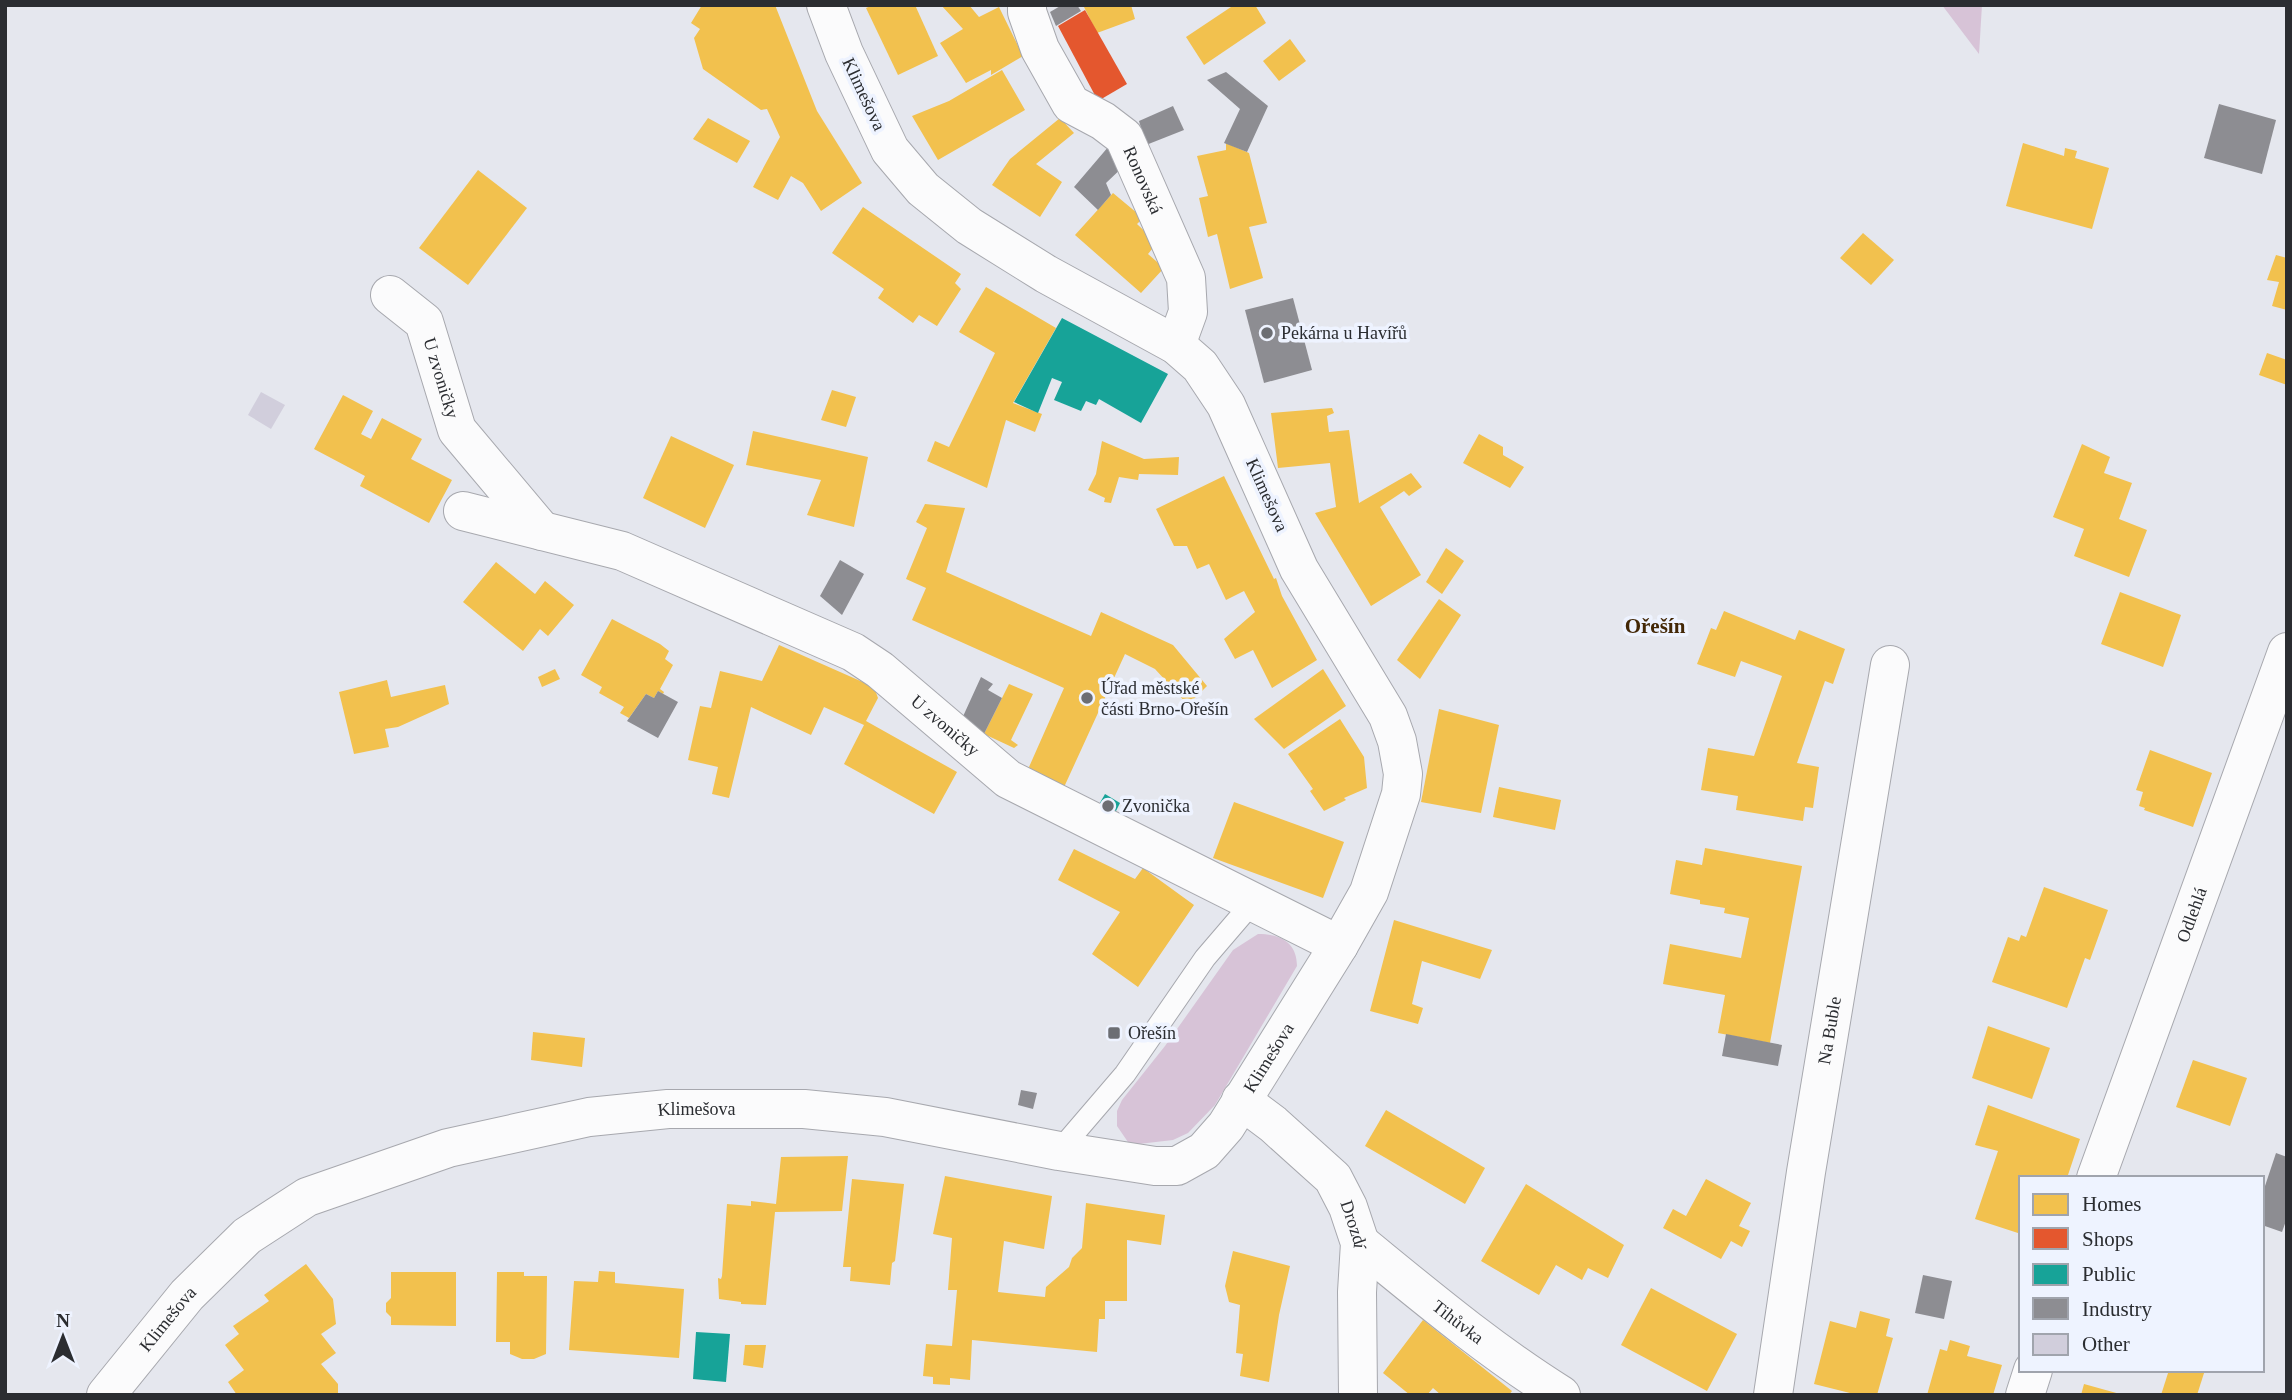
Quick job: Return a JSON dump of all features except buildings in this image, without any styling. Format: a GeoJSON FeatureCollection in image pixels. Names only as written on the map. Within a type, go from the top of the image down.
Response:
{"type":"FeatureCollection","features":[{"type":"Feature","properties":{"kind":"street","name":"Klimešova"},"geometry":{"type":"LineString","coordinates":[[106,1395],[187,1295],[247,1236],[307,1197],[448,1148],[589,1117],[668,1109],[804,1109],[886,1117],[1059,1151],[1155,1166],[1177,1166],[1204,1151],[1226,1126],[1339,946],[1369,892],[1401,794],[1403,774],[1397,741],[1388,716],[1299,569],[1226,405],[1200,366],[1176,345],[1046,274],[969,226],[923,189],[890,150],[844,53],[826,5]]}},
{"type":"Feature","properties":{"kind":"street","name":"Ronovská"},"geometry":{"type":"LineString","coordinates":[[1027,5],[1040,49],[1071,104],[1103,121],[1124,137],[1186,278],[1188,312],[1176,345]]}},
{"type":"Feature","properties":{"kind":"street","name":"U zvoničky"},"geometry":{"type":"LineString","coordinates":[[390,295],[424,322],[457,430],[542,531]]}},
{"type":"Feature","properties":{"kind":"street","name":"U zvoničky"},"geometry":{"type":"LineString","coordinates":[[463,511],[622,551],[853,652],[880,670],[1008,779],[1339,946]]}},
{"type":"Feature","properties":{"kind":"street","name":"Odlehlá"},"geometry":{"type":"LineString","coordinates":[[2097,1176],[2287,652]]}},
{"type":"Feature","properties":{"kind":"street","name":"Na Buble"},"geometry":{"type":"LineString","coordinates":[[1773,1395],[1806,1172],[1890,665]]}},
{"type":"Feature","properties":{"kind":"street","name":"Drozdí"},"geometry":{"type":"LineString","coordinates":[[1241,1100],[1273,1124],[1333,1178],[1348,1207],[1360,1242],[1357,1293],[1358,1395]]}},
{"type":"Feature","properties":{"kind":"street","name":"Tihůvka"},"geometry":{"type":"LineString","coordinates":[[1360,1242],[1466,1329],[1561,1395]]}},
{"type":"Feature","properties":{"kind":"street"},"geometry":{"type":"LineString","coordinates":[[2025,1395],[2032,1372]]}},
{"type":"Feature","properties":{"kind":"lane"},"geometry":{"type":"LineString","coordinates":[[1059,1151],[1125,1074],[1205,958],[1252,902]]}},
{"type":"Feature","properties":{"kind":"shaded area"},"geometry":{"type":"Polygon","coordinates":[[[1942,5],[1982,5],[1979,54],[1942,5]]]}},
{"type":"Feature","properties":{"kind":"shaded area"},"geometry":{"type":"Polygon","coordinates":[[[1258,934],[1286,941],[1294,951],[1297,966],[1215,1105],[1188,1133],[1173,1140],[1130,1145],[1117,1126],[1117,1111],[1122,1100],[1165,1046],[1233,950],[1258,934]]]}},
{"type":"Feature","properties":{"kind":"place","name":"Pekárna u Havířů"},"geometry":{"type":"Point","coordinates":[1267,333]}},
{"type":"Feature","properties":{"kind":"place","name":"Úřad městské části Brno-Ořešín"},"geometry":{"type":"Point","coordinates":[1087,698]}},
{"type":"Feature","properties":{"kind":"place","name":"Zvonička"},"geometry":{"type":"Point","coordinates":[1108,806]}},
{"type":"Feature","properties":{"kind":"place","name":"Ořešín"},"geometry":{"type":"Point","coordinates":[1114,1033]}},
{"type":"Feature","properties":{"kind":"district","name":"Ořešín"},"geometry":{"type":"Point","coordinates":[1655,626]}}]}
